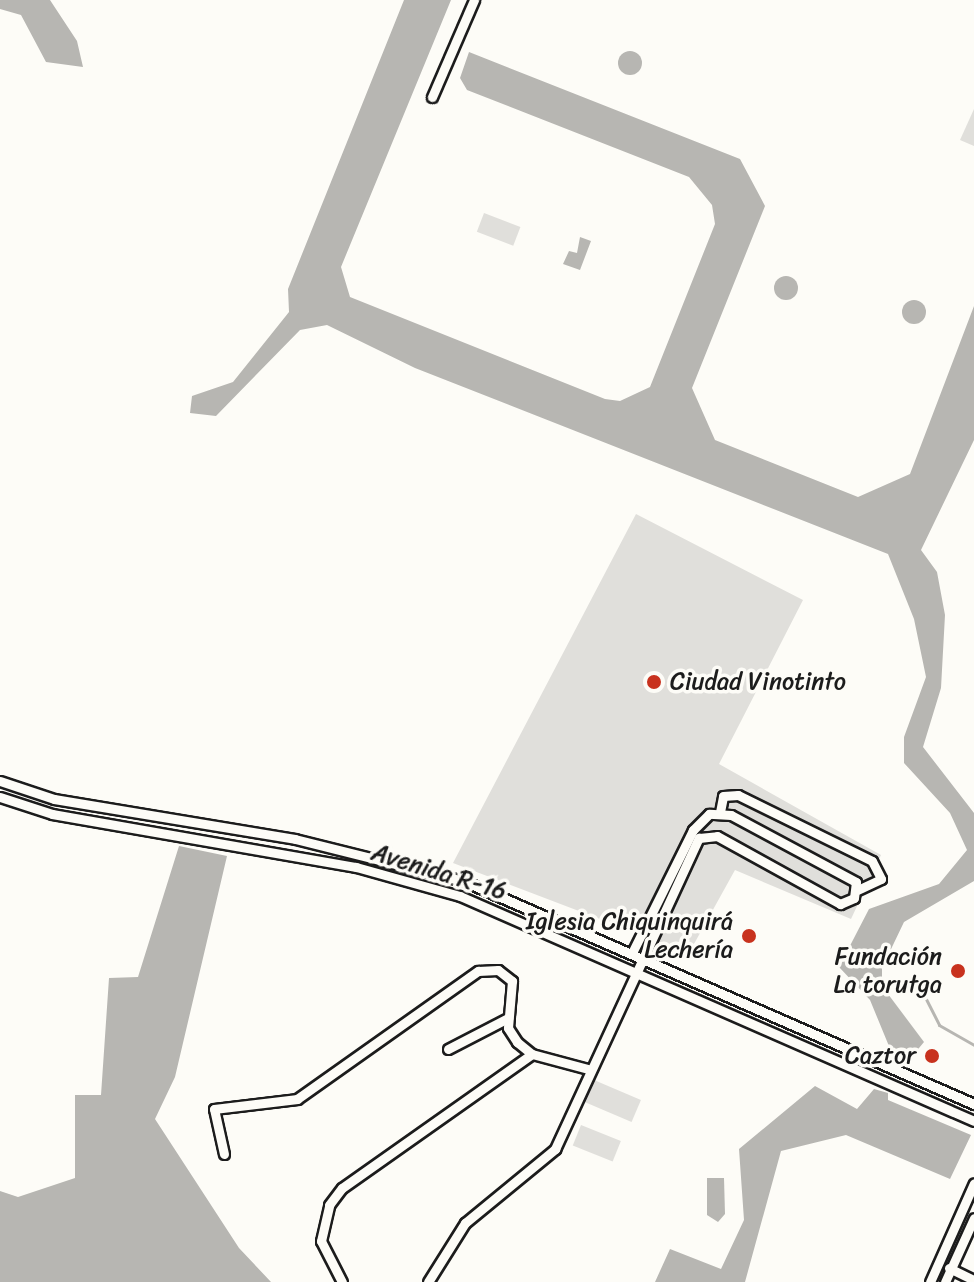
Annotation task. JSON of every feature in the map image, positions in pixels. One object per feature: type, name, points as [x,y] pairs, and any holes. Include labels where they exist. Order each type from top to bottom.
[{"type":"street","points":[[432,97],[474,0]]},
{"type":"street","name":"Avenida R-16","points":[[0,781],[31,794],[417,867],[635,955],[974,1104]]},
{"type":"street","points":[[28,808],[31,794]]},
{"type":"street","points":[[428,1282],[465,1223],[555,1149],[633,969],[635,955],[693,830],[720,812],[723,796],[738,795],[872,861],[881,879],[857,890],[848,903],[833,902],[818,887],[708,835],[692,846],[635,955]]},
{"type":"street","name":"Avenida R-16","points":[[0,797],[28,808],[415,881],[633,969],[974,1121]]},
{"type":"street","points":[[720,812],[842,870],[857,890]]},
{"type":"street","points":[[224,1154],[214,1109],[297,1099],[478,971],[498,970],[512,981],[508,1018],[511,1035],[532,1054],[588,1069]]},
{"type":"street","points":[[695,996],[700,983]]},
{"type":"street","points":[[448,1049],[508,1018]]},
{"type":"street","points":[[342,1282],[321,1241],[329,1205],[342,1188],[532,1054]]},
{"type":"street","points":[[930,1282],[974,1183]]},
{"type":"street","points":[[945,1282],[974,1218]]},
{"type":"street","points":[[939,1263],[974,1280]]},
{"type":"shaded area","points":[[0,0],[50,0],[77,41],[83,67],[46,62],[21,15],[0,9]]},
{"type":"shaded area","points":[[404,0],[451,0],[341,267],[350,297],[605,399],[620,401],[650,387],[715,224],[712,205],[689,177],[467,90],[460,78],[469,52],[740,159],[765,206],[692,388],[715,440],[858,497],[910,474],[974,306],[974,440],[921,550],[937,572],[945,615],[941,688],[923,747],[974,813],[974,881],[904,922],[882,968],[882,986],[924,1042],[909,1060],[891,1051],[870,1000],[839,967],[869,909],[939,884],[967,850],[950,813],[904,763],[904,737],[926,677],[914,619],[888,554],[415,368],[327,325],[300,330],[216,416],[190,413],[192,396],[233,382],[289,312],[288,289]]},
{"type":"shaded area","points":[[630,51],[638,55],[642,63],[638,71],[630,75],[622,71],[618,63],[622,55]]},
{"type":"shaded area","points":[[974,109],[974,146],[960,140]]},
{"type":"shaded area","points":[[484,213],[520,227],[513,246],[477,232]]},
{"type":"shaded area","points":[[580,237],[591,241],[580,270],[563,264],[569,251],[577,253]]},
{"type":"shaded area","points":[[786,276],[794,280],[798,288],[794,296],[786,300],[778,296],[774,288],[778,280]]},
{"type":"shaded area","points":[[914,300],[922,304],[926,312],[922,320],[914,324],[906,320],[902,312],[906,304]]},
{"type":"shaded area","name":"Ciudad Vinotinto","points":[[636,514],[803,600],[719,764],[881,855],[851,919],[735,870],[689,953],[453,863]]},
{"type":"shaded area","points":[[179,846],[227,856],[175,1077],[155,1119],[239,1248],[271,1282],[0,1282],[0,1191],[18,1197],[75,1178],[75,1095],[101,1095],[109,978],[138,977]]},
{"type":"shaded area","points":[[594,1080],[641,1100],[632,1122],[585,1102]]},
{"type":"shaded area","points":[[815,1086],[857,1109],[874,1089],[888,1093],[888,1100],[971,1135],[950,1179],[846,1135],[781,1151],[745,1282],[655,1282],[670,1249],[721,1269],[744,1220],[739,1149]]},
{"type":"shaded area","points":[[581,1125],[621,1141],[613,1162],[573,1145]]},
{"type":"shaded area","points":[[707,1178],[724,1178],[725,1214],[718,1222],[707,1215]]},
{"type":"waterway","points":[[926,999],[939,1025],[974,1045]]},
{"type":"place","name":"Ciudad Vinotinto","points":[[654,682]]},
{"type":"place","name":"Iglesia Chiquinquirá Lechería","points":[[749,936]]},
{"type":"place","name":"Fundación La torutga","points":[[958,971]]},
{"type":"place","name":"Caztor","points":[[932,1056]]}]
